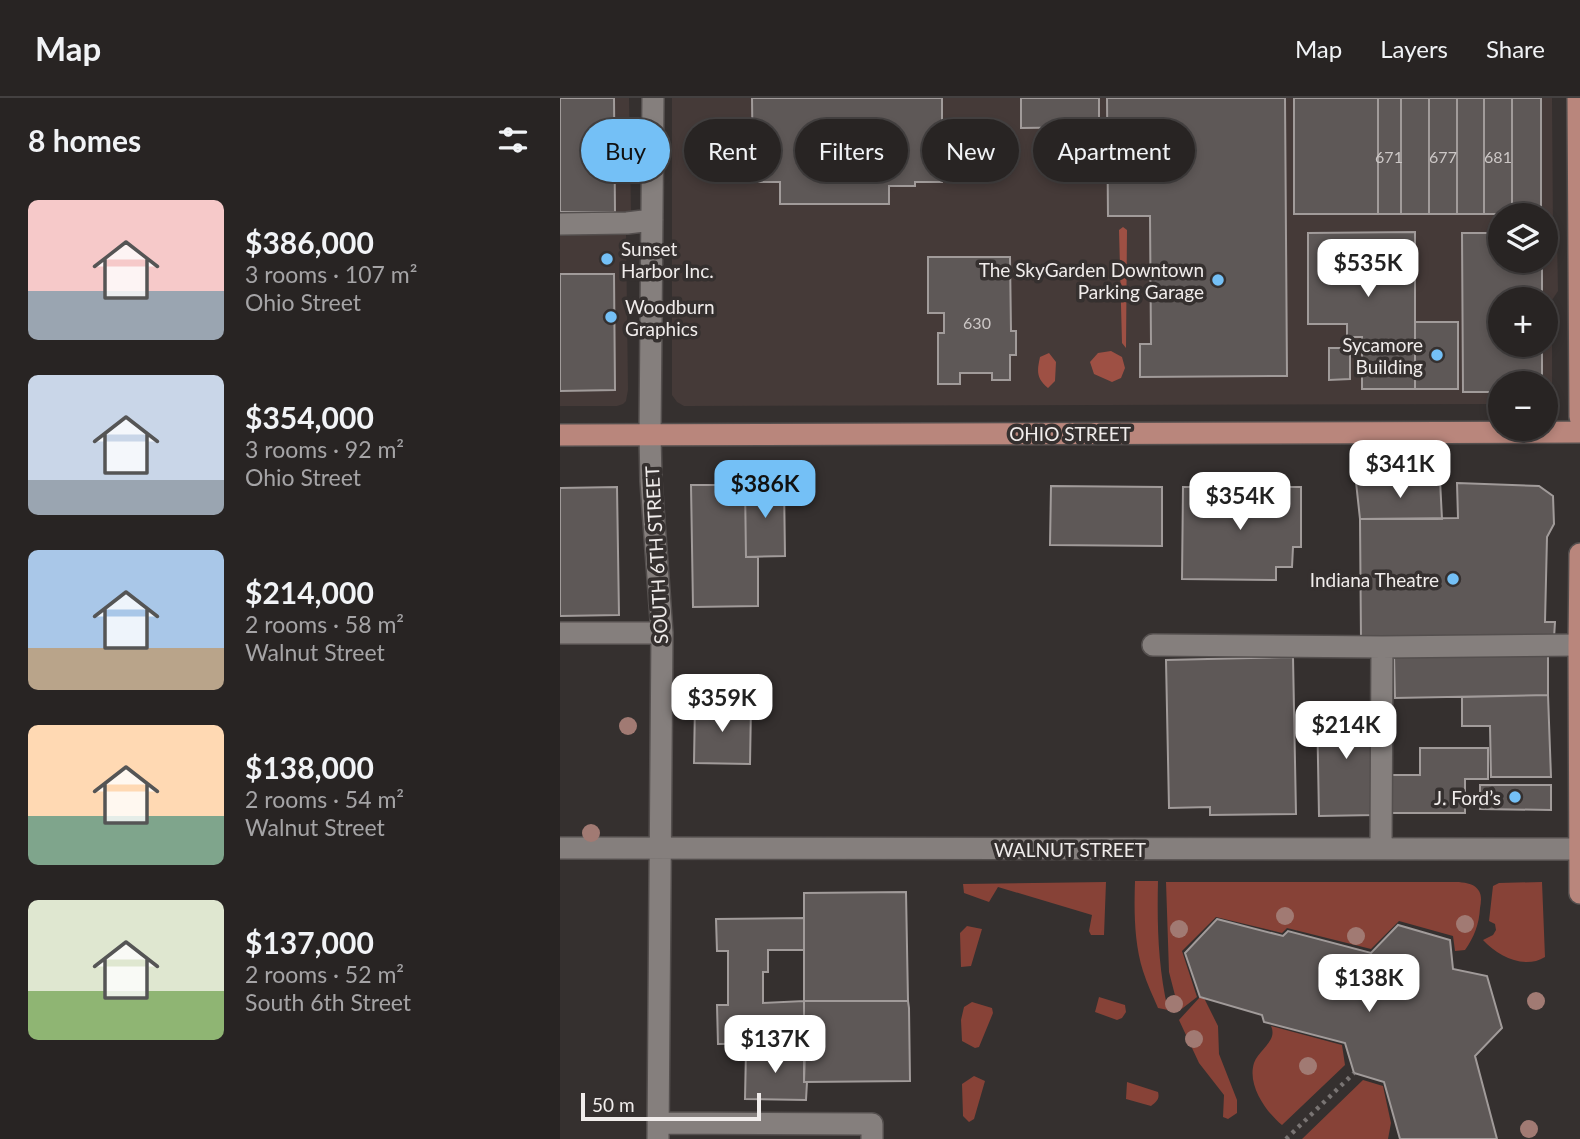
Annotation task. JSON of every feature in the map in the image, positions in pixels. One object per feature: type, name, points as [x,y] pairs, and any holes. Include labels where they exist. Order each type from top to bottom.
[{"type":"main road","points":[[1578,98],[1580,417]]},
{"type":"main road","name":"OHIO STREET","points":[[560,435],[1580,432]]},
{"type":"main road","points":[[1580,554],[1580,892]]},
{"type":"street","name":"SOUTH 6TH STREET","points":[[653,98],[650,435],[662,633],[658,1131]]},
{"type":"street","points":[[560,223],[627,223],[652,220]]},
{"type":"street","points":[[560,633],[662,633]]},
{"type":"street","points":[[1153,645],[1579,645]]},
{"type":"street","points":[[1381,849],[1382,647]]},
{"type":"street","name":"WALNUT STREET","points":[[560,848],[1580,849]]},
{"type":"street","points":[[658,1131],[872,1124],[872,1139]]},
{"type":"path","points":[[1286,1139],[1354,1073]]},
{"type":"shaded area","points":[[560,98],[629,98],[629,119],[581,119],[581,182],[630,182],[631,211],[560,213]]},
{"type":"shaded area","points":[[672,98],[1552,98],[1553,203],[1488,203],[1488,273],[1558,273],[1558,287],[1488,287],[1488,357],[1552,357],[1552,371],[1488,371],[1488,404],[684,406],[672,395]]},
{"type":"shaded area","points":[[1123,227],[1127,230],[1126,348],[1122,343],[1119,230]]},
{"type":"shaded area","points":[[560,231],[626,233],[628,390],[623,404],[560,406]]},
{"type":"shaded area","points":[[1111,351],[1122,357],[1125,368],[1121,378],[1112,382],[1094,374],[1090,362],[1098,353]]},
{"type":"shaded area","points":[[1049,353],[1056,362],[1055,381],[1048,388],[1041,381],[1038,370],[1040,357]]},
{"type":"shaded area","points":[[1135,881],[1158,881],[1159,946],[1168,1010],[1158,1008],[1140,960],[1135,926]]},
{"type":"shaded area","points":[[1106,882],[1104,935],[1091,935],[1089,931],[1092,915],[998,887],[989,902],[964,893],[963,884]]},
{"type":"shaded area","points":[[1166,882],[1459,882],[1475,887],[1480,893],[1481,901],[1471,940],[1465,950],[1455,951],[1453,936],[1399,921],[1371,949],[1287,928],[1282,933],[1216,917],[1182,951],[1197,997],[1179,1011],[1169,972]]},
{"type":"shaded area","points":[[1542,882],[1545,957],[1537,961],[1520,962],[1504,956],[1483,940],[1493,935],[1496,930],[1495,924],[1489,921],[1493,886],[1499,883]]},
{"type":"shaded area","points":[[967,926],[982,929],[971,966],[961,967],[960,933]]},
{"type":"shaded area","points":[[1099,997],[1125,1005],[1126,1012],[1122,1018],[1117,1020],[1095,1012]]},
{"type":"shaded area","points":[[1200,997],[1204,998],[1218,1026],[1219,1054],[1237,1100],[1237,1113],[1228,1119],[1223,1117],[1224,1095],[1199,1063],[1179,1020]]},
{"type":"shaded area","points":[[972,1002],[992,1008],[993,1013],[979,1047],[975,1048],[962,1041],[961,1020],[964,1007]]},
{"type":"shaded area","points":[[1271,1026],[1342,1045],[1345,1065],[1282,1125],[1264,1105],[1253,1080],[1254,1063],[1270,1041]]},
{"type":"shaded area","points":[[974,1076],[985,1081],[974,1119],[969,1122],[963,1116],[962,1084]]},
{"type":"shaded area","points":[[1363,1080],[1383,1086],[1391,1123],[1388,1139],[1302,1139]]},
{"type":"shaded area","points":[[1127,1082],[1158,1092],[1157,1100],[1151,1106],[1126,1099]]},
{"type":"building","points":[[560,98],[614,98],[614,119],[581,119],[581,182],[615,182],[615,212],[560,212]]},
{"type":"building","points":[[752,98],[942,98],[942,119],[922,119],[922,182],[915,182],[915,186],[889,186],[889,204],[780,204],[781,119],[752,119]]},
{"type":"building","points":[[1021,98],[1099,98],[1099,119],[1033,119],[1033,128],[1021,128]]},
{"type":"building","name":"The SkyGarden Downtown Parking Garage","points":[[1107,98],[1285,98],[1287,376],[1140,377],[1140,344],[1151,344],[1150,216],[1108,216],[1108,182],[1195,182],[1195,119],[1107,119]]},
{"type":"building","points":[[1294,98],[1378,98],[1378,214],[1294,214]]},
{"type":"building","points":[[1378,98],[1401,98],[1401,214],[1378,214]]},
{"type":"building","points":[[1401,98],[1429,98],[1429,214],[1401,214]]},
{"type":"building","points":[[1429,98],[1457,98],[1457,214],[1429,214]]},
{"type":"building","points":[[1457,98],[1484,98],[1484,214],[1457,214]]},
{"type":"building","points":[[1484,98],[1512,98],[1512,203],[1488,203],[1488,214],[1484,214]]},
{"type":"building","points":[[1512,98],[1541,98],[1541,203],[1512,203]]},
{"type":"building","points":[[1415,232],[1415,389],[1362,389],[1362,337],[1347,337],[1347,324],[1308,324],[1308,233]]},
{"type":"building","points":[[1462,233],[1488,233],[1488,273],[1542,273],[1542,287],[1488,287],[1488,357],[1542,357],[1542,371],[1488,371],[1488,392],[1463,392]]},
{"type":"building","points":[[928,257],[1010,257],[1011,331],[1016,331],[1016,355],[1010,355],[1010,380],[992,380],[992,373],[960,373],[960,384],[938,384],[938,333],[944,333],[944,313],[928,313]]},
{"type":"building","points":[[560,274],[614,274],[615,390],[560,391]]},
{"type":"building","name":"Sycamore Building","points":[[1415,322],[1458,322],[1458,389],[1415,389]]},
{"type":"building","points":[[1329,348],[1350,348],[1350,379],[1329,380]]},
{"type":"building","points":[[1440,480],[1442,519],[1360,519],[1356,482]]},
{"type":"building","name":"Indiana Theatre","points":[[1457,483],[1539,486],[1553,496],[1554,524],[1547,537],[1545,622],[1555,622],[1554,638],[1361,640],[1360,519],[1458,518]]},
{"type":"building","points":[[784,484],[785,556],[746,557],[745,485]]},
{"type":"building","points":[[691,485],[745,485],[746,557],[758,557],[758,606],[693,607]]},
{"type":"building","points":[[1051,486],[1162,487],[1162,546],[1050,545]]},
{"type":"building","points":[[617,487],[619,615],[560,616],[560,488]]},
{"type":"building","points":[[1183,487],[1301,487],[1301,547],[1293,547],[1292,567],[1276,567],[1276,580],[1182,579]]},
{"type":"building","points":[[1548,652],[1548,695],[1395,698],[1394,655]]},
{"type":"building","points":[[1293,657],[1296,814],[1210,815],[1210,807],[1169,808],[1166,660]]},
{"type":"building","points":[[1548,695],[1551,777],[1491,777],[1490,726],[1462,726],[1462,697]]},
{"type":"building","points":[[695,704],[751,705],[750,764],[694,763]]},
{"type":"building","points":[[1373,706],[1375,815],[1319,816],[1317,707]]},
{"type":"building","points":[[1420,748],[1488,748],[1488,779],[1465,779],[1465,813],[1388,813],[1388,775],[1420,775]]},
{"type":"building","name":"J. Ford’s","points":[[1480,785],[1551,785],[1551,810],[1480,809]]},
{"type":"building","points":[[906,892],[908,1001],[804,1001],[804,893]]},
{"type":"building","points":[[804,918],[804,950],[768,950],[768,972],[763,972],[763,1003],[804,1001],[804,1043],[718,1044],[717,1005],[728,1005],[728,951],[717,951],[716,919]]},
{"type":"building","points":[[1217,919],[1283,936],[1288,931],[1371,953],[1398,925],[1450,940],[1453,969],[1487,976],[1502,1028],[1475,1056],[1497,1139],[1400,1139],[1384,1082],[1354,1073],[1345,1043],[1264,1022],[1262,1015],[1200,997],[1185,953]]},
{"type":"building","points":[[804,1001],[908,1001],[910,1081],[804,1082]]},
{"type":"building","points":[[746,1050],[805,1051],[806,1100],[745,1099]]},
{"type":"place","name":"Sunset Harbor Inc.","points":[[607,259]]},
{"type":"place","name":"The SkyGarden Downtown Parking Garage","points":[[1218,280]]},
{"type":"place","name":"Woodburn Graphics","points":[[611,317]]},
{"type":"place","name":"Sycamore Building","points":[[1437,355]]},
{"type":"place","name":"Indiana Theatre","points":[[1453,579]]},
{"type":"place","name":"J. Ford’s","points":[[1515,797]]}]
